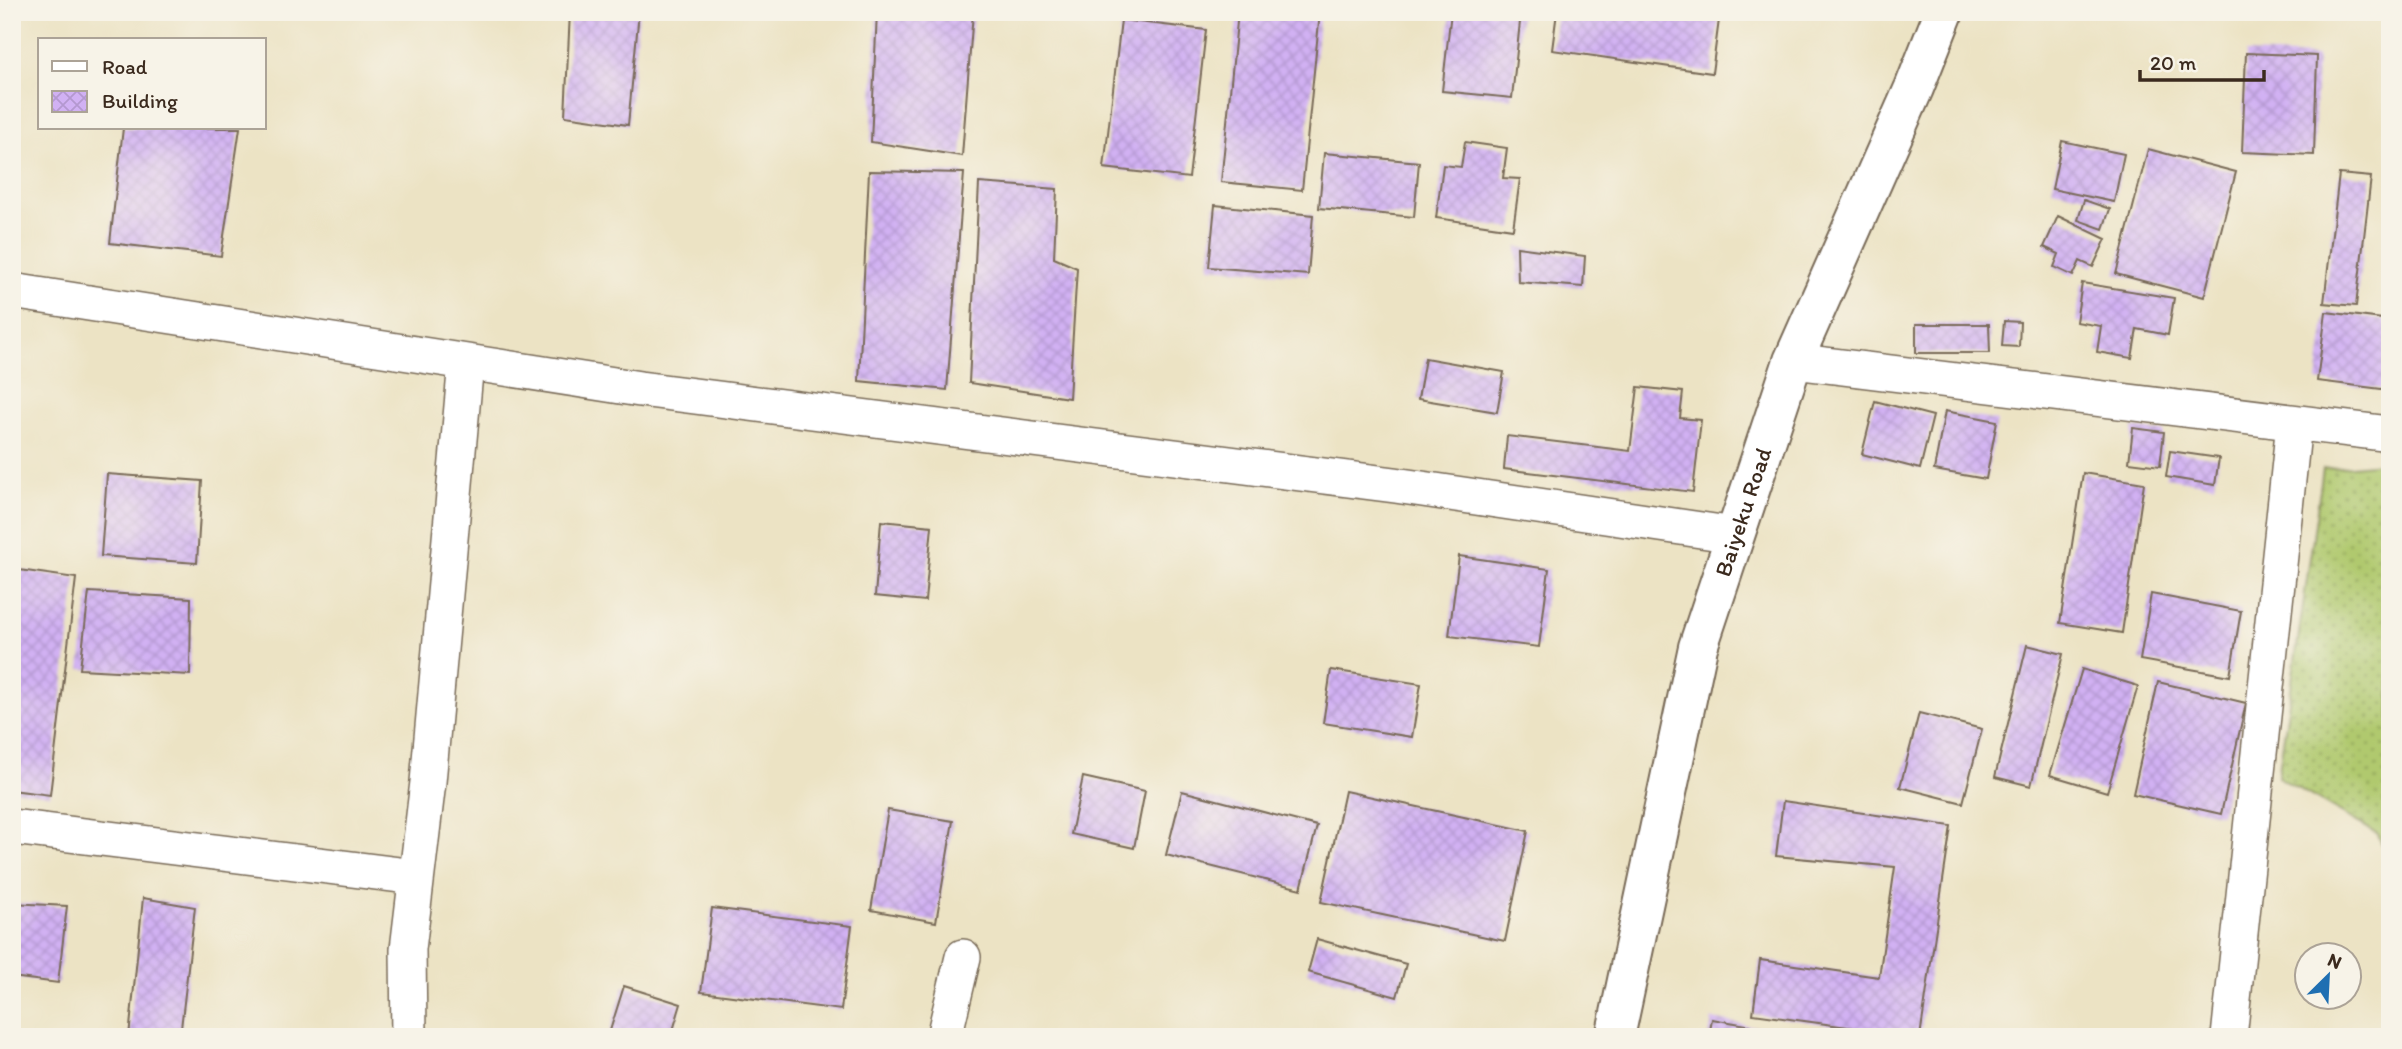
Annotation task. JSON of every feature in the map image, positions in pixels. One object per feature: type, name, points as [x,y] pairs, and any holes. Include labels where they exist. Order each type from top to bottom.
[{"type":"main road","name":"Baiyeku Road","points":[[1615,1037],[1698,647],[1793,362],[1914,88],[1944,12]]},
{"type":"street","points":[[12,291],[640,389],[1395,485],[1735,535]]},
{"type":"street","points":[[410,1037],[408,948],[466,362]]},
{"type":"street","points":[[1793,362],[2390,434]]},
{"type":"street","points":[[2229,1037],[2294,423]]},
{"type":"street","points":[[12,827],[416,877]]},
{"type":"street","points":[[944,1037],[963,957]]},
{"type":"green space","points":[[2390,462],[2390,865],[2378,834],[2278,777],[2323,469]]},
{"type":"building","points":[[570,12],[639,12],[628,125],[565,116]]},
{"type":"building","points":[[877,12],[973,12],[962,156],[871,142]]},
{"type":"building","points":[[1238,12],[1320,12],[1302,190],[1221,182]]},
{"type":"building","points":[[1451,12],[1521,12],[1512,98],[1442,91]]},
{"type":"building","points":[[1557,12],[1720,12],[1712,73],[1552,50]]},
{"type":"building","points":[[1121,20],[1206,30],[1189,178],[1104,168]]},
{"type":"building","points":[[2246,53],[2317,56],[2314,155],[2242,152]]},
{"type":"building","points":[[123,130],[240,130],[221,256],[110,243]]},
{"type":"building","points":[[2062,141],[2124,154],[2114,202],[2052,189]]},
{"type":"building","points":[[1465,142],[1507,148],[1503,178],[1520,179],[1513,229],[1436,218],[1443,165],[1461,167]]},
{"type":"building","points":[[2148,149],[2236,172],[2204,297],[2116,274]]},
{"type":"building","points":[[1324,153],[1419,162],[1414,217],[1319,208]]},
{"type":"building","points":[[869,171],[964,173],[947,390],[859,381]]},
{"type":"building","points":[[2339,174],[2371,177],[2356,306],[2324,303]]},
{"type":"building","points":[[979,183],[1057,189],[1054,258],[1077,268],[1069,398],[969,383]]},
{"type":"building","points":[[2084,200],[2110,209],[2103,229],[2078,220]]},
{"type":"building","points":[[1215,205],[1313,215],[1308,275],[1209,267]]},
{"type":"building","points":[[2058,216],[2106,239],[2093,267],[2080,261],[2073,276],[2054,267],[2059,254],[2044,247]]},
{"type":"building","points":[[1517,247],[1585,256],[1583,287],[1518,282]]},
{"type":"building","points":[[2082,283],[2174,298],[2168,335],[2137,329],[2132,358],[2097,352],[2101,326],[2076,322]]},
{"type":"building","points":[[2326,312],[2390,320],[2390,390],[2317,381]]},
{"type":"building","points":[[2004,321],[2020,322],[2019,347],[2002,346]]},
{"type":"building","points":[[1916,324],[1989,324],[1990,353],[1916,353]]},
{"type":"building","points":[[1425,358],[1504,372],[1497,412],[1418,399]]},
{"type":"building","points":[[1638,387],[1683,392],[1680,418],[1701,420],[1693,492],[1504,469],[1507,436],[1630,451]]},
{"type":"building","points":[[1875,401],[1933,416],[1920,469],[1862,454]]},
{"type":"building","points":[[1945,411],[1997,421],[1986,479],[1934,470]]},
{"type":"building","points":[[2133,428],[2164,432],[2160,466],[2129,462]]},
{"type":"building","points":[[2170,451],[2219,458],[2215,485],[2166,477]]},
{"type":"building","points":[[2083,473],[2144,483],[2122,633],[2060,623]]},
{"type":"building","points":[[107,474],[202,481],[197,563],[101,556]]},
{"type":"building","points":[[881,521],[932,526],[925,601],[875,596]]},
{"type":"building","points":[[1459,556],[1549,569],[1539,647],[1449,636]]},
{"type":"building","points":[[12,569],[76,578],[50,795],[12,790]]},
{"type":"building","points":[[89,592],[191,598],[190,675],[80,669]]},
{"type":"building","points":[[2151,594],[2241,611],[2230,676],[2140,660]]},
{"type":"building","points":[[2027,645],[2063,654],[2031,786],[1995,777]]},
{"type":"building","points":[[2082,669],[2138,686],[2107,792],[2050,775]]},
{"type":"building","points":[[1331,670],[1421,684],[1412,737],[1323,723]]},
{"type":"building","points":[[2158,682],[2246,703],[2221,814],[2133,794]]},
{"type":"building","points":[[1919,713],[1982,729],[1963,803],[1900,787]]},
{"type":"building","points":[[1083,777],[1145,791],[1134,848],[1071,834]]},
{"type":"building","points":[[1182,791],[1317,826],[1301,889],[1166,855]]},
{"type":"building","points":[[1345,791],[1528,831],[1505,941],[1321,902]]},
{"type":"building","points":[[1783,801],[1951,826],[1920,1037],[1753,1014],[1760,960],[1879,977],[1895,867],[1776,856]]},
{"type":"building","points":[[888,810],[953,821],[936,922],[871,910]]},
{"type":"building","points":[[143,898],[195,907],[180,1037],[129,1037]]},
{"type":"building","points":[[12,903],[67,906],[58,983],[12,977]]},
{"type":"building","points":[[712,908],[852,926],[841,1010],[701,992]]},
{"type":"building","points":[[1317,939],[1406,964],[1397,997],[1308,972]]},
{"type":"building","points":[[624,986],[681,1004],[671,1037],[608,1037]]},
{"type":"building","points":[[1712,1019],[1770,1029],[1769,1037],[1709,1037]]}]
